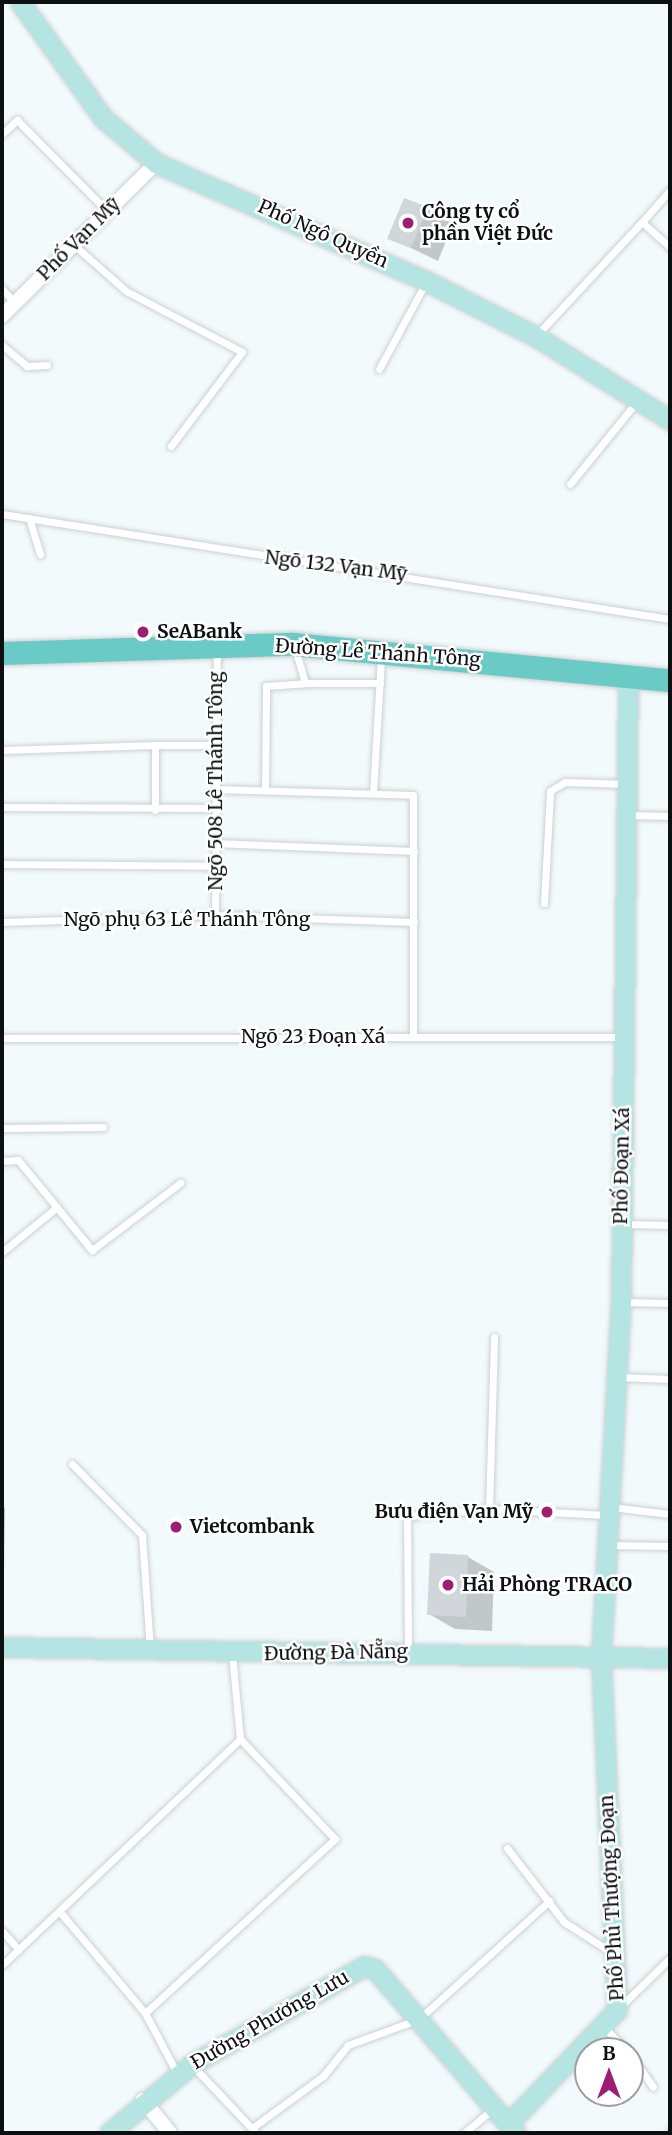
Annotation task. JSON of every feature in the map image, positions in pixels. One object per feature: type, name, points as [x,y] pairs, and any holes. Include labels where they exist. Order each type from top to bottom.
[{"type":"main road","name":"Đường Lê Thánh Tông","points":[[2,653],[293,644],[382,650],[670,680]]},
{"type":"street","name":"Phố Ngô Quyền","points":[[20,2],[103,118],[156,163],[426,281],[535,336],[670,420]]},
{"type":"street","name":"Phố Vạn Mỹ","points":[[2,316],[156,163]]},
{"type":"street","name":"Phố Đoạn Xá","points":[[601,1657],[621,1302],[628,674]]},
{"type":"street","name":"Đường Đà Nẵng","points":[[2,1647],[232,1654],[408,1652],[670,1658]]},
{"type":"street","name":"Phố Phủ Thượng Đoạn","points":[[512,2129],[617,2010],[601,1657]]},
{"type":"street","name":"Đường Phương Lưu","points":[[109,2133],[143,2100],[185,2069],[364,1966],[375,1969],[512,2129]]},
{"type":"street","points":[[143,2100],[170,2133]]},
{"type":"lane","points":[[2,134],[17,120],[107,211]]},
{"type":"lane","points":[[535,336],[670,190]]},
{"type":"lane","points":[[642,222],[670,247]]},
{"type":"lane","points":[[73,245],[126,290],[242,352],[171,446]]},
{"type":"lane","points":[[379,369],[426,281]]},
{"type":"lane","points":[[2,289],[15,303]]},
{"type":"lane","points":[[2,345],[27,366],[47,365]]},
{"type":"lane","points":[[570,484],[639,400]]},
{"type":"lane","name":"Ngõ 132 Vạn Mỹ","points":[[2,514],[670,619]]},
{"type":"lane","points":[[29,518],[40,554]]},
{"type":"lane","points":[[293,644],[305,683]]},
{"type":"lane","name":"Ngõ 508 Lê Thánh Tông","points":[[215,915],[217,646]]},
{"type":"lane","points":[[373,793],[382,650]]},
{"type":"lane","points":[[265,790],[266,686],[380,683]]},
{"type":"lane","points":[[155,745],[155,810]]},
{"type":"lane","points":[[2,750],[215,745]]},
{"type":"lane","points":[[544,904],[550,791],[565,782],[627,784]]},
{"type":"lane","points":[[215,789],[413,795],[413,1037]]},
{"type":"lane","points":[[2,807],[155,810],[214,808]]},
{"type":"lane","points":[[627,815],[670,817]]},
{"type":"lane","points":[[214,843],[414,852]]},
{"type":"lane","points":[[2,864],[215,866]]},
{"type":"lane","name":"Ngõ phụ 63 Lê Thánh Tông","points":[[2,922],[215,915],[414,922]]},
{"type":"lane","name":"Ngõ 23 Đoạn Xá","points":[[2,1038],[625,1037]]},
{"type":"lane","points":[[2,1128],[103,1126]]},
{"type":"lane","points":[[2,1161],[18,1160],[92,1250],[180,1183]]},
{"type":"lane","points":[[2,1252],[57,1207]]},
{"type":"lane","points":[[621,1224],[670,1225]]},
{"type":"lane","points":[[621,1302],[670,1303]]},
{"type":"lane","points":[[489,1509],[494,1337]]},
{"type":"lane","points":[[617,1377],[670,1378]]},
{"type":"lane","points":[[72,1464],[142,1535],[150,1650]]},
{"type":"lane","points":[[408,1652],[407,1516],[489,1509],[670,1514]]},
{"type":"lane","points":[[608,1545],[670,1546]]},
{"type":"lane","points":[[145,2013],[335,1839],[240,1740],[232,1654]]},
{"type":"lane","points":[[2,1965],[240,1740]]},
{"type":"lane","points":[[507,1848],[581,1937],[615,1954]]},
{"type":"lane","points":[[60,1912],[145,2013],[185,2069],[254,2130],[323,2076],[348,2045],[419,2019],[549,1900]]},
{"type":"lane","points":[[2,1931],[19,1950]]},
{"type":"lane","points":[[617,2010],[670,1958]]},
{"type":"lane","points":[[602,2026],[613,2037]]},
{"type":"lane","points":[[644,2074],[653,2087]]},
{"type":"lane","points":[[464,2133],[494,2107]]},
{"type":"building","name":"Công ty cổ phần Việt Đức","points":[[404,198],[428,207],[411,248],[387,239]]},
{"type":"building","name":"Hải Phòng TRACO","points":[[430,1553],[468,1555],[466,1617],[427,1615]]},
{"type":"place","name":"Công ty cổ phần Việt Đức","points":[[408,223]]},
{"type":"place","name":"SeABank","points":[[143,632]]},
{"type":"place","name":"Bưu điện Vạn Mỹ","points":[[547,1512]]},
{"type":"place","name":"Vietcombank","points":[[176,1527]]},
{"type":"place","name":"Hải Phòng TRACO","points":[[448,1585]]}]
